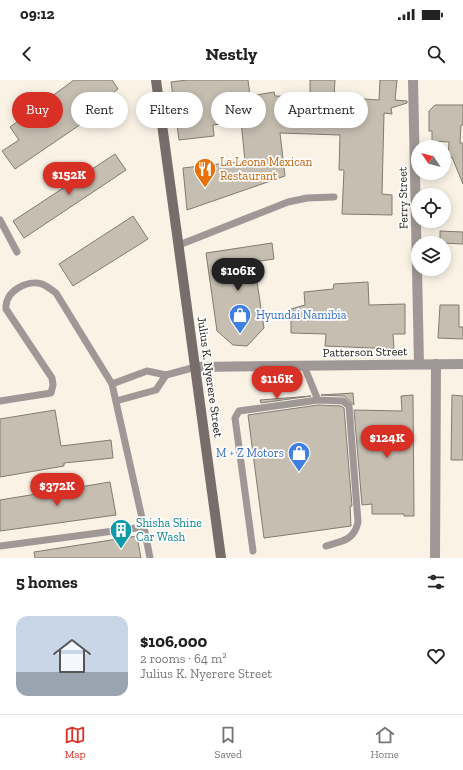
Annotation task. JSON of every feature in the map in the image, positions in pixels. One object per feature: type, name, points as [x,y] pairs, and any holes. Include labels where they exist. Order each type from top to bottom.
[{"type":"street","name":"Julius K. Nyerere Street","points":[[156,80],[221,558]]},
{"type":"street","name":"Ferry Street","points":[[413,80],[419,364]]},
{"type":"street","points":[[435,558],[436,364]]},
{"type":"street","name":"Patterson Street","points":[[196,367],[463,364]]},
{"type":"lane","points":[[178,245],[288,202],[307,198],[334,197]]},
{"type":"lane","points":[[0,220],[17,252]]},
{"type":"lane","points":[[0,401],[51,393],[53,385],[52,378],[3,310],[8,296],[26,283],[43,284],[56,293],[112,384],[150,558]]},
{"type":"lane","points":[[304,366],[318,400]]},
{"type":"lane","points":[[112,384],[147,371],[166,375],[196,367]]},
{"type":"lane","points":[[116,401],[156,390],[166,375]]},
{"type":"lane","points":[[253,551],[235,418],[240,411],[318,400],[343,401],[349,406],[358,522],[356,530],[349,539],[326,546]]},
{"type":"lane","points":[[0,546],[144,527]]},
{"type":"building","points":[[74,80],[112,80],[118,89],[114,92],[71,92],[71,128],[75,128],[15,169],[2,151],[19,140],[10,127],[12,126],[12,128],[63,128],[63,92],[58,92]]},
{"type":"building","points":[[187,80],[248,80],[250,92],[211,92],[211,128],[213,128],[214,136],[179,140],[177,128],[203,128],[203,92],[172,92],[171,82]]},
{"type":"building","points":[[310,80],[335,80],[334,92],[310,92]]},
{"type":"building","points":[[380,80],[397,80],[395,100],[407,101],[407,103],[391,108],[392,114],[384,113],[382,194],[392,195],[392,215],[342,214],[344,170],[339,170],[340,135],[280,133],[285,176],[187,210],[183,168],[245,161],[242,128],[266,128],[266,93],[274,92],[274,128],[368,128],[368,99],[379,100]]},
{"type":"building","points":[[435,105],[463,105],[463,125],[461,125],[460,143],[463,143],[463,184],[451,157],[451,140],[432,140],[432,131],[429,131],[429,111]]},
{"type":"building","points":[[115,154],[126,170],[24,238],[13,221]]},
{"type":"building","points":[[133,216],[148,239],[73,286],[59,264]]},
{"type":"building","points":[[440,231],[463,232],[463,244],[451,243],[451,236],[440,236]]},
{"type":"building","points":[[272,243],[274,259],[254,262],[264,328],[247,346],[233,345],[217,331],[206,253]]},
{"type":"building","points":[[368,282],[369,305],[405,304],[405,334],[393,334],[394,349],[325,346],[326,334],[291,333],[291,309],[305,305],[304,292],[333,289],[334,284]]},
{"type":"building","points":[[440,305],[459,305],[459,327],[463,327],[463,339],[438,338]]},
{"type":"building","points":[[353,393],[354,405],[344,396],[321,395]]},
{"type":"building","points":[[413,395],[414,516],[404,516],[404,514],[372,514],[372,504],[362,505],[354,410],[402,411],[401,396]]},
{"type":"building","points":[[452,395],[463,396],[463,460],[451,460]]},
{"type":"building","points":[[311,396],[261,403],[260,400]]},
{"type":"building","points":[[318,405],[341,406],[344,408],[352,506],[350,506],[351,526],[264,538],[248,415]]},
{"type":"building","points":[[55,410],[61,446],[111,440],[113,458],[64,463],[64,466],[0,477],[0,419]]},
{"type":"building","points":[[110,482],[116,515],[0,531],[0,500]]},
{"type":"building","points":[[137,536],[141,558],[35,558],[34,552]]},
{"type":"place","name":"La Leona Mexican Restaurant","points":[[205,188]]},
{"type":"place","name":"Hyundai Namibia","points":[[240,334]]},
{"type":"place","name":"M + Z Motors","points":[[299,472]]},
{"type":"place","name":"Shisha Shine Car Wash","points":[[121,550]]}]
